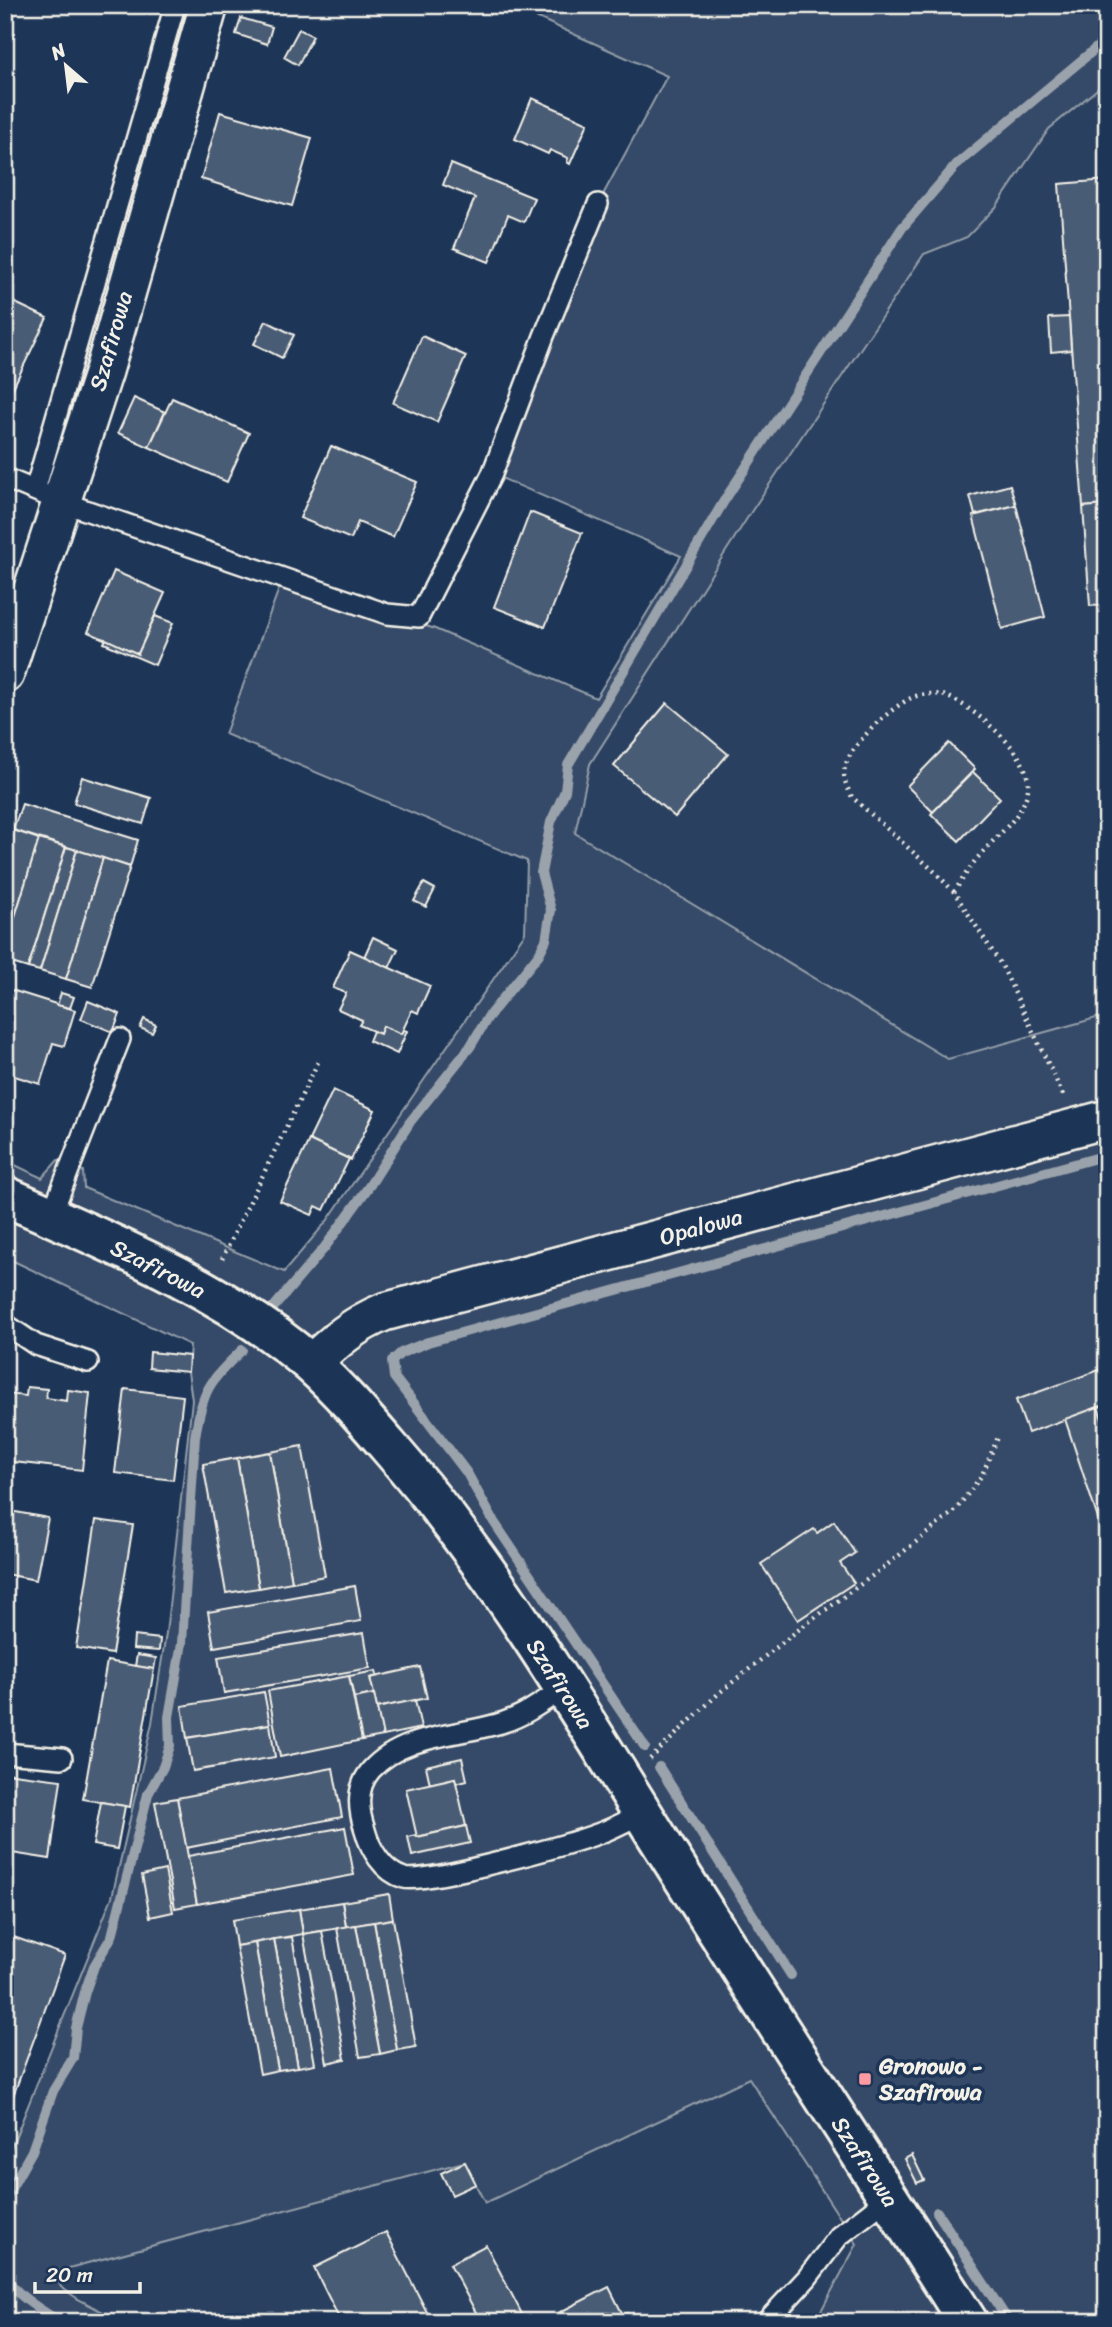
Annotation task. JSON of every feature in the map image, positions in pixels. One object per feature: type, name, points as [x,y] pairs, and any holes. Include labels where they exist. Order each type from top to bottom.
[{"type":"street","name":"Szafirowa","points":[[5,674],[49,496],[104,371],[209,5]]},
{"type":"street","name":"Opalowa","points":[[311,1364],[341,1335],[362,1321],[384,1312],[1092,1123]]},
{"type":"street","name":"Szafirowa","points":[[5,1196],[121,1248],[206,1293],[279,1339],[311,1364],[366,1420],[437,1504],[564,1688],[968,2322]]},
{"type":"lane","points":[[49,496],[175,5]]},
{"type":"lane","points":[[5,478],[49,496],[387,614],[419,617],[492,474],[598,204]]},
{"type":"lane","points":[[51,1216],[120,1039]]},
{"type":"lane","points":[[5,1324],[36,1345],[88,1362]]},
{"type":"lane","points":[[564,1688],[521,1716],[489,1727],[406,1746],[380,1761],[371,1770],[360,1791],[363,1825],[373,1851],[392,1872],[404,1878],[432,1877],[582,1839],[643,1813]]},
{"type":"lane","points":[[5,1753],[62,1759]]},
{"type":"lane","points":[[766,2322],[807,2278],[839,2236],[888,2198]]},
{"type":"path","points":[[954,892],[980,855],[1017,817],[1024,806],[1029,786],[1017,753],[976,715],[942,695],[924,695],[913,697],[887,714],[850,757],[844,777],[846,785],[852,797],[954,892],[1002,966],[1092,1123]]},
{"type":"path","points":[[206,1293],[318,1062]]},
{"type":"path","points":[[622,1781],[663,1748],[730,1684],[955,1511],[982,1475],[999,1435]]},
{"type":"shaded area","points":[[509,5],[1107,5],[1107,81],[1049,129],[996,207],[967,237],[924,254],[753,509],[590,764],[575,833],[948,1059],[1107,1015],[1107,2322],[815,2322],[857,2244],[749,2078],[485,2203],[464,2162],[54,2272],[61,2287],[122,2322],[5,2322],[5,2163],[112,1897],[152,1723],[166,1633],[192,1400],[188,1372],[190,1345],[5,1257],[5,1160],[42,1178],[58,1160],[83,1171],[84,1188],[284,1272],[327,1221],[525,933],[527,861],[225,734],[283,578],[435,629],[596,698],[681,556],[492,474],[598,204],[667,76]]},
{"type":"shaded area","points":[[1107,81],[1107,1015],[948,1059],[575,833],[590,764],[753,509],[924,254],[967,237],[996,207],[1049,129]]},
{"type":"shaded area","points":[[749,2077],[857,2244],[815,2322],[122,2322],[61,2287],[54,2272],[465,2162],[485,2203]]},
{"type":"building","points":[[241,18],[272,27],[267,44],[236,34]]},
{"type":"building","points":[[299,29],[313,36],[298,65],[284,57]]},
{"type":"building","points":[[532,98],[588,123],[570,164],[567,162],[568,158],[550,150],[548,154],[515,139]]},
{"type":"building","points":[[220,112],[312,138],[292,206],[201,179]]},
{"type":"building","points":[[451,164],[534,198],[524,222],[508,215],[489,262],[454,248],[475,198],[443,185]]},
{"type":"building","points":[[1107,180],[1107,505],[1083,507],[1059,184]]},
{"type":"building","points":[[5,298],[47,318],[10,394],[5,392]]},
{"type":"building","points":[[1069,317],[1071,350],[1051,352],[1049,318]]},
{"type":"building","points":[[266,321],[294,335],[282,358],[254,344]]},
{"type":"building","points":[[422,336],[466,356],[437,422],[393,403]]},
{"type":"building","points":[[134,398],[165,412],[149,447],[118,433]]},
{"type":"building","points":[[172,398],[249,433],[227,482],[149,447]]},
{"type":"building","points":[[331,446],[417,482],[393,537],[358,522],[351,539],[300,518]]},
{"type":"building","points":[[1010,485],[1016,505],[975,515],[970,496]]},
{"type":"building","points":[[1016,505],[1045,617],[1002,629],[973,516]]},
{"type":"building","points":[[1107,505],[1107,605],[1090,606],[1083,507]]},
{"type":"building","points":[[530,512],[582,533],[545,627],[494,607]]},
{"type":"building","points":[[114,571],[165,593],[138,654],[88,632]]},
{"type":"building","points":[[155,616],[173,623],[155,665],[104,643],[106,639],[138,654]]},
{"type":"building","points":[[667,703],[728,754],[675,817],[614,766]]},
{"type":"building","points":[[949,743],[975,769],[933,812],[907,786]]},
{"type":"building","points":[[973,772],[1000,798],[959,841],[931,814]]},
{"type":"building","points":[[82,777],[151,798],[143,824],[74,803]]},
{"type":"building","points":[[22,804],[138,840],[130,867],[13,830]]},
{"type":"building","points":[[13,830],[39,839],[5,949],[5,857]]},
{"type":"building","points":[[39,839],[66,847],[28,968],[5,961],[5,949]]},
{"type":"building","points":[[66,847],[77,850],[40,971],[28,968]]},
{"type":"building","points":[[77,850],[103,858],[66,979],[40,971]]},
{"type":"building","points":[[103,858],[130,867],[92,987],[66,979]]},
{"type":"building","points":[[424,883],[435,889],[426,907],[414,901]]},
{"type":"building","points":[[373,937],[398,949],[389,968],[364,957]]},
{"type":"building","points":[[350,950],[430,986],[418,1013],[412,1010],[401,1034],[383,1026],[380,1034],[359,1025],[362,1020],[338,1009],[346,993],[333,988]]},
{"type":"building","points":[[5,988],[75,1010],[64,1046],[53,1043],[40,1084],[5,1073]]},
{"type":"building","points":[[61,993],[74,997],[70,1008],[57,1005]]},
{"type":"building","points":[[88,1001],[120,1014],[113,1032],[81,1019]]},
{"type":"building","points":[[144,1019],[156,1025],[152,1033],[140,1028]]},
{"type":"building","points":[[383,1026],[401,1034],[404,1030],[407,1031],[397,1054],[369,1041],[373,1031],[380,1034]]},
{"type":"building","points":[[333,1090],[375,1110],[351,1160],[309,1140]]},
{"type":"building","points":[[309,1140],[349,1159],[324,1210],[316,1206],[312,1215],[280,1201]]},
{"type":"building","points":[[150,1352],[189,1356],[188,1372],[149,1368]]},
{"type":"building","points":[[1102,1369],[1107,1380],[1107,1404],[1028,1433],[1016,1400]]},
{"type":"building","points":[[27,1387],[47,1389],[46,1398],[67,1401],[68,1390],[90,1393],[82,1470],[5,1461],[5,1394],[26,1396]]},
{"type":"building","points":[[125,1389],[183,1396],[173,1480],[115,1473]]},
{"type":"building","points":[[1098,1407],[1107,1435],[1107,1546],[1065,1419]]},
{"type":"building","points":[[302,1446],[325,1576],[292,1582],[270,1452]]},
{"type":"building","points":[[270,1452],[292,1582],[259,1588],[237,1458]]},
{"type":"building","points":[[237,1458],[259,1588],[226,1593],[203,1464]]},
{"type":"building","points":[[5,1510],[48,1518],[36,1580],[5,1574]]},
{"type":"building","points":[[96,1520],[133,1525],[112,1654],[76,1648]]},
{"type":"building","points":[[834,1521],[855,1553],[840,1563],[854,1583],[798,1620],[761,1564],[814,1529],[817,1533]]},
{"type":"building","points":[[355,1586],[361,1621],[214,1647],[208,1612]]},
{"type":"building","points":[[364,1633],[370,1668],[224,1693],[218,1657]]},
{"type":"building","points":[[134,1636],[160,1639],[159,1651],[133,1649]]},
{"type":"building","points":[[137,1655],[156,1658],[154,1669],[135,1666]]},
{"type":"building","points":[[107,1661],[154,1669],[130,1807],[83,1799]]},
{"type":"building","points":[[420,1667],[427,1698],[377,1708],[370,1678]]},
{"type":"building","points":[[376,1671],[377,1676],[370,1678],[374,1694],[354,1698],[349,1676]]},
{"type":"building","points":[[349,1676],[362,1740],[280,1757],[268,1691]]},
{"type":"building","points":[[264,1692],[270,1724],[187,1738],[182,1706]]},
{"type":"building","points":[[374,1694],[383,1736],[362,1740],[354,1698]]},
{"type":"building","points":[[415,1700],[421,1728],[383,1736],[377,1708]]},
{"type":"building","points":[[270,1724],[275,1757],[193,1771],[187,1738]]},
{"type":"building","points":[[462,1758],[467,1780],[456,1783],[455,1778],[430,1784],[426,1766]]},
{"type":"building","points":[[333,1768],[342,1817],[186,1848],[177,1798]]},
{"type":"building","points":[[5,1773],[61,1780],[50,1859],[5,1852]]},
{"type":"building","points":[[455,1778],[466,1826],[417,1837],[406,1789]]},
{"type":"building","points":[[177,1798],[197,1904],[175,1908],[155,1802]]},
{"type":"building","points":[[101,1802],[125,1806],[117,1849],[93,1845]]},
{"type":"building","points":[[466,1826],[470,1843],[412,1856],[408,1837]]},
{"type":"building","points":[[345,1827],[354,1875],[197,1904],[188,1856]]},
{"type":"building","points":[[165,1870],[173,1912],[150,1917],[142,1875]]},
{"type":"building","points":[[389,1894],[393,1919],[346,1927],[342,1902]]},
{"type":"building","points":[[342,1902],[346,1927],[303,1934],[299,1909]]},
{"type":"building","points":[[299,1909],[303,1934],[236,1946],[232,1920]]},
{"type":"building","points":[[393,1919],[416,2047],[397,2050],[374,1922]]},
{"type":"building","points":[[374,1922],[397,2050],[380,2054],[356,1925]]},
{"type":"building","points":[[356,1925],[380,2054],[360,2057],[337,1928]]},
{"type":"building","points":[[322,1931],[345,2059],[327,2063],[303,1934]]},
{"type":"building","points":[[5,1934],[65,1955],[5,2118]]},
{"type":"building","points":[[292,1937],[315,2064],[298,2067],[274,1939]]},
{"type":"building","points":[[274,1939],[298,2067],[278,2070],[255,1943]]},
{"type":"building","points":[[255,1943],[278,2070],[260,2074],[236,1946]]},
{"type":"building","points":[[912,2155],[924,2180],[917,2183],[905,2159]]},
{"type":"building","points":[[465,2162],[476,2184],[452,2195],[441,2173]]},
{"type":"building","points":[[386,2232],[432,2322],[341,2322],[314,2268]]},
{"type":"building","points":[[486,2245],[523,2316],[512,2322],[481,2322],[450,2264]]},
{"type":"building","points":[[609,2287],[623,2315],[627,2313],[632,2322],[565,2322],[560,2312]]},
{"type":"waterway","points":[[274,1307],[325,1247],[370,1185],[410,1122],[539,954],[546,940],[551,910],[541,873],[551,822],[565,791],[568,765],[724,501],[902,228],[957,164],[1107,39]]},
{"type":"waterway","points":[[645,1747],[494,1522],[467,1473],[394,1377],[392,1361],[401,1353],[428,1342],[1107,1155]]},
{"type":"waterway","points":[[5,2199],[32,2151],[53,2091],[73,2058],[76,2028],[85,1992],[94,1966],[112,1936],[148,1794],[163,1767],[170,1746],[169,1717],[182,1643],[195,1437],[204,1397],[214,1379],[242,1350]]},
{"type":"waterway","points":[[659,1767],[791,1975]]},
{"type":"waterway","points":[[937,2212],[1009,2322]]},
{"type":"waterway","points":[[5,2276],[23,2296],[60,2322]]},
{"type":"place","name":"Gronowo - Szafirowa","points":[[865,2079]]}]
